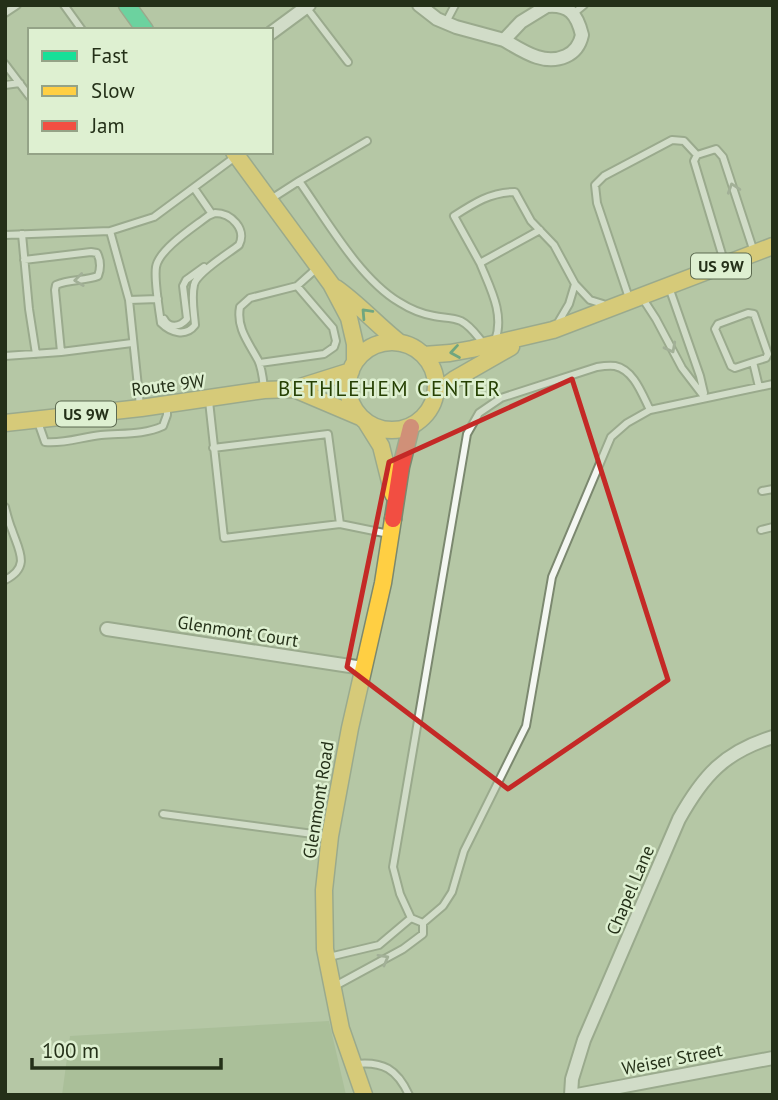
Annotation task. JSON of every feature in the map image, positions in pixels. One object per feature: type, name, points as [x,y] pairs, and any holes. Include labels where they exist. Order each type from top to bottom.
[{"type":"main road","points":[[127,5],[144,28]]},
{"type":"main road","points":[[235,154],[331,284],[356,302],[382,329],[424,355],[432,366],[436,379],[432,407],[423,419],[411,427],[399,430],[376,428],[363,419],[353,407],[348,383],[355,344],[349,318],[331,284]]},
{"type":"main road","name":"US 9W","points":[[424,355],[450,353],[553,330],[773,246]]},
{"type":"main road","name":"US 9W","points":[[436,393],[531,336]]},
{"type":"main road","points":[[353,367],[364,352],[375,345],[400,342]]},
{"type":"main road","name":"Route 9W","points":[[5,424],[167,405],[264,390],[294,389],[353,367]]},
{"type":"main road","name":"Route 9W","points":[[294,389],[363,419]]},
{"type":"main road","name":"Glenmont Road","points":[[363,419],[381,446],[395,510]]},
{"type":"main road","name":"Glenmont Road","points":[[363,1095],[341,1029],[325,949],[324,890],[330,836],[349,728],[383,583],[401,467],[411,427]]},
{"type":"street","points":[[419,5],[446,23],[504,40],[547,60],[570,54],[576,49],[582,35],[573,14],[565,7],[547,6],[521,22],[504,40]]},
{"type":"street","points":[[273,32],[307,6]]},
{"type":"street","name":"Glenmont Court","points":[[107,629],[363,668]]},
{"type":"street","name":"Chapel Lane","points":[[571,1095],[572,1079],[584,1040],[679,819],[694,793],[711,772],[736,753],[756,742],[773,737]]},
{"type":"street","name":"Weiser Street","points":[[577,1095],[773,1058]]},
{"type":"lane","points":[[5,13],[17,5]]},
{"type":"lane","points":[[65,5],[81,28]]},
{"type":"lane","points":[[446,23],[455,5]]},
{"type":"lane","points":[[573,14],[584,5]]},
{"type":"lane","points":[[307,6],[348,62]]},
{"type":"lane","points":[[5,64],[28,94]]},
{"type":"lane","points":[[5,85],[20,83]]},
{"type":"lane","points":[[697,155],[684,141],[672,140],[604,176],[595,185],[597,203],[635,298],[656,319],[682,368],[705,398]]},
{"type":"lane","points":[[269,200],[367,141]]},
{"type":"lane","points":[[725,264],[694,161],[697,155],[716,149],[723,157],[754,253]]},
{"type":"lane","points":[[5,235],[110,231],[154,217],[235,154]]},
{"type":"lane","points":[[299,181],[352,256],[379,288],[420,313],[463,322],[490,345],[498,332],[499,316],[480,263],[454,216],[478,201],[501,192],[515,192],[531,221],[554,245],[575,284],[590,300],[611,308]]},
{"type":"lane","points":[[194,188],[212,214]]},
{"type":"lane","points":[[212,214],[226,215],[238,225],[242,239],[239,245],[194,282],[195,325],[191,330],[177,332],[167,329],[161,323],[156,266],[165,250],[212,214]]},
{"type":"lane","points":[[480,263],[540,230]]},
{"type":"lane","points":[[110,231],[129,300],[141,408]]},
{"type":"lane","points":[[22,233],[36,354]]},
{"type":"lane","points":[[24,260],[91,252],[97,253],[100,260],[98,276],[56,285],[61,352]]},
{"type":"lane","points":[[264,390],[260,363],[244,337],[240,307],[250,298],[297,286],[317,268]]},
{"type":"lane","points":[[553,330],[569,304],[575,284]]},
{"type":"lane","points":[[668,285],[705,398]]},
{"type":"lane","points":[[260,363],[324,354],[334,347],[336,341],[333,328],[297,286]]},
{"type":"lane","points":[[129,300],[158,299]]},
{"type":"lane","points":[[748,313],[754,314],[768,354],[765,358],[753,362],[735,368],[731,366],[715,329],[718,324],[748,313]]},
{"type":"lane","points":[[5,356],[132,343]]},
{"type":"lane","points":[[753,362],[759,387]]},
{"type":"lane","points":[[423,923],[411,918],[400,894],[393,867],[467,434],[479,413],[501,398],[597,366],[613,365],[626,370],[638,385],[650,410]]},
{"type":"lane","points":[[333,987],[403,949],[423,934],[423,923],[443,906],[452,892],[464,851],[526,726],[552,577],[611,437],[627,423],[650,410],[773,384]]},
{"type":"lane","points":[[209,399],[225,538],[340,524],[391,534]]},
{"type":"lane","points":[[38,420],[45,442],[57,443],[99,435],[151,431],[163,426],[167,405]]},
{"type":"lane","points":[[213,448],[328,434],[340,524]]},
{"type":"lane","points":[[762,491],[773,489]]},
{"type":"lane","points":[[5,507],[20,552],[21,566],[15,575],[5,580]]},
{"type":"lane","points":[[761,530],[773,527]]},
{"type":"lane","points":[[163,814],[330,836]]},
{"type":"lane","points":[[327,958],[379,945],[411,918]]},
{"type":"lane","points":[[353,1064],[382,1065],[395,1072],[409,1095]]},
{"type":"highlighted area","points":[[572,379],[668,680],[508,789],[347,667],[389,462]]},
{"type":"green space","points":[[329,1021],[346,1095],[62,1095],[70,1036]]},
{"type":"traffic: fast","points":[[127,5],[144,28]]},
{"type":"traffic: slow","points":[[235,154],[331,284],[349,318],[355,344],[355,362]]},
{"type":"traffic: slow","points":[[424,355],[472,349],[553,330],[773,246]]},
{"type":"traffic: slow","points":[[336,288],[400,343]]},
{"type":"traffic: slow","points":[[392,342],[417,349],[429,361],[436,386],[429,411],[417,423],[392,430],[367,423],[355,411],[348,386],[355,361],[367,349],[392,342]]},
{"type":"traffic: slow","points":[[436,393],[511,347]]},
{"type":"traffic: slow","points":[[5,423],[141,408],[264,390],[294,389],[351,371]]},
{"type":"traffic: slow","points":[[294,389],[360,417]]},
{"type":"traffic: slow","points":[[366,422],[381,446],[393,494]]},
{"type":"traffic: slow","points":[[364,1095],[341,1029],[325,949],[324,890],[330,836],[350,728],[383,583],[393,519]]},
{"type":"traffic: jam","points":[[393,519],[401,467],[411,427]]},
{"type":"district","name":"BETHLEHEM CENTER","points":[[390,388]]}]
